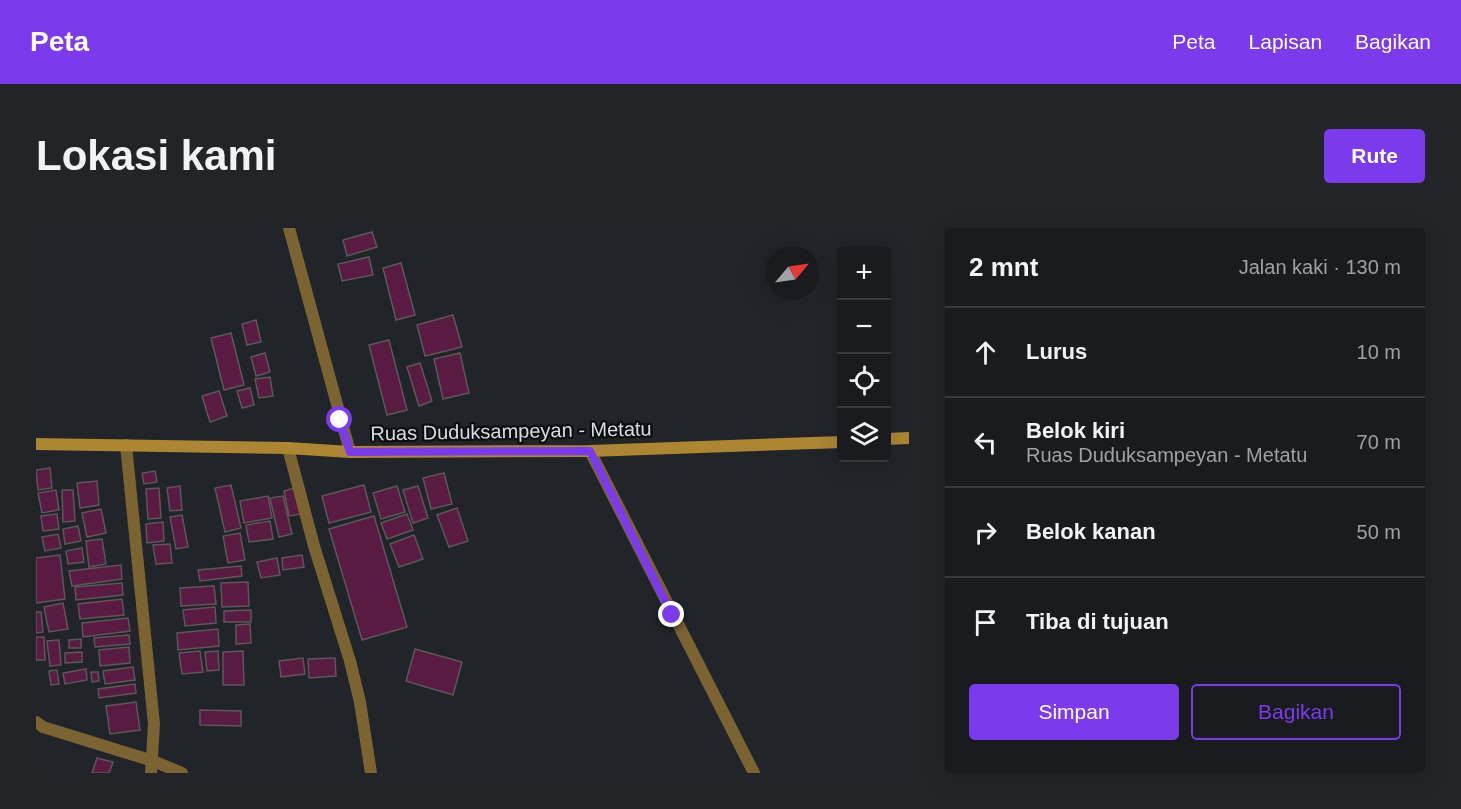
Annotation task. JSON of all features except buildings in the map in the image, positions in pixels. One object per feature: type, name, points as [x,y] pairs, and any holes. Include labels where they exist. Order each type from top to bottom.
[{"type":"main road","points":[[891,439],[909,438]]},
{"type":"main road","name":"Ruas Duduksampeyan - Metatu","points":[[36,444],[288,448],[350,452],[590,451],[837,442]]},
{"type":"street","points":[[289,228],[350,452]]},
{"type":"street","points":[[126,445],[154,724],[152,767]]},
{"type":"street","points":[[288,448],[314,546],[350,661],[360,702],[371,773]]},
{"type":"street","points":[[590,451],[754,773]]},
{"type":"street","points":[[36,722],[152,767],[182,773]]},
{"type":"route","points":[[340,420],[350,452],[590,451],[672,615]]}]
